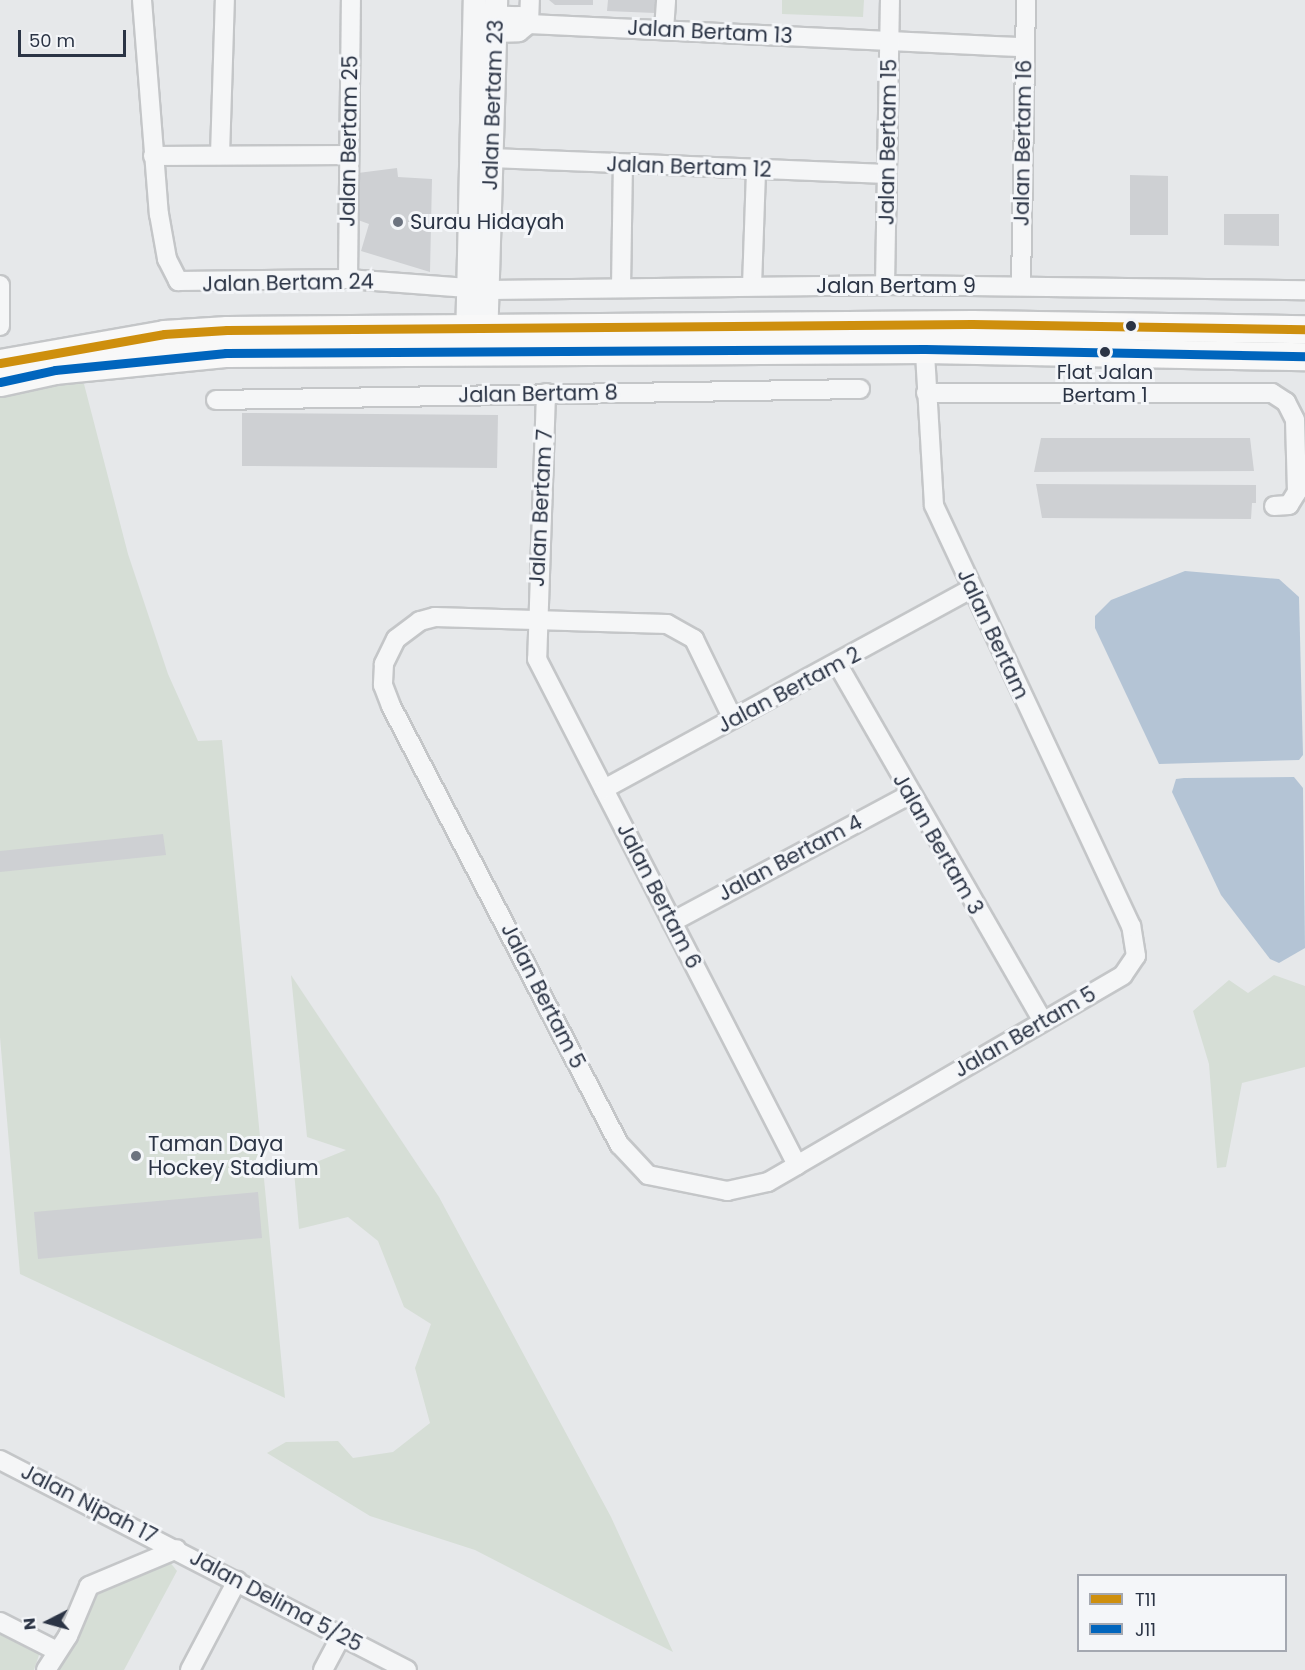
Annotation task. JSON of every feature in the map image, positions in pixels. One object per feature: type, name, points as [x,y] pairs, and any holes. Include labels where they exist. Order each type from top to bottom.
[{"type":"main road","points":[[0,363],[54,361],[165,346],[924,337],[1305,329]]},
{"type":"main road","points":[[924,337],[1305,356]]},
{"type":"main road","points":[[0,382],[54,361]]},
{"type":"street","name":"Jalan Bertam 24","points":[[142,0],[153,156],[165,250],[178,281],[348,279],[478,289]]},
{"type":"street","points":[[220,155],[225,0]]},
{"type":"street","points":[[529,24],[530,0]]},
{"type":"street","points":[[664,30],[666,0]]},
{"type":"street","name":"Jalan Bertam 15","points":[[885,285],[890,0]]},
{"type":"street","name":"Jalan Bertam 16","points":[[1021,286],[1026,0]]},
{"type":"street","name":"Jalan Bertam 25","points":[[348,279],[352,1]]},
{"type":"street","name":"Jalan Bertam 13","points":[[487,12],[519,16],[529,24],[1024,47]]},
{"type":"street","name":"Jalan Bertam 23","points":[[478,289],[491,158],[487,12]]},
{"type":"street","name":"Jalan Bertam 23","points":[[476,342],[487,12]]},
{"type":"street","points":[[153,156],[349,155]]},
{"type":"street","name":"Jalan Bertam 12","points":[[491,158],[887,174]]},
{"type":"street","points":[[621,288],[623,164]]},
{"type":"street","points":[[752,286],[756,169]]},
{"type":"street","points":[[0,285],[0,326]]},
{"type":"street","name":"Jalan Bertam 9","points":[[478,289],[885,285],[1305,290]]},
{"type":"street","name":"Jalan Bertam","points":[[924,337],[932,499],[1131,926]]},
{"type":"street","name":"Jalan Bertam 8","points":[[216,400],[860,389]]},
{"type":"street","name":"Jalan Bertam 7","points":[[535,624],[544,532],[546,393]]},
{"type":"street","points":[[926,393],[1272,393],[1286,402],[1295,420],[1297,492],[1289,505],[1274,506]]},
{"type":"street","name":"Jalan Bertam 2","points":[[604,789],[838,665],[972,588]]},
{"type":"street","name":"Jalan Bertam 5","points":[[733,719],[693,639],[678,626],[535,624],[466,615],[420,621],[396,639],[384,664],[383,685],[393,710],[629,1159],[648,1175],[727,1191],[768,1182],[1132,967],[1136,945],[1131,926]]},
{"type":"street","name":"Jalan Bertam 6","points":[[535,624],[534,644],[544,676],[797,1165]]},
{"type":"street","name":"Jalan Bertam 3","points":[[838,665],[909,795],[1043,1021]]},
{"type":"street","name":"Jalan Bertam 4","points":[[672,922],[909,795]]},
{"type":"street","name":"Jalan Nipah 17","points":[[0,1460],[177,1549]]},
{"type":"street","points":[[46,1670],[68,1636],[89,1586],[177,1549]]},
{"type":"street","name":"Jalan Delima 5/25","points":[[177,1549],[407,1670]]},
{"type":"street","points":[[190,1670],[237,1581]]},
{"type":"street","points":[[0,1622],[57,1651]]},
{"type":"street","points":[[323,1670],[341,1636]]},
{"type":"shaded area","points":[[782,0],[864,0],[863,17],[782,14]]},
{"type":"shaded area","name":"Taman Daya Hockey Stadium","points":[[51,381],[84,384],[128,554],[168,674],[198,741],[222,740],[285,1398],[20,1274],[0,1037],[0,397]]},
{"type":"shaded area","points":[[291,975],[439,1197],[611,1517],[673,1652],[475,1550],[370,1516],[267,1453],[286,1442],[338,1441],[353,1458],[393,1452],[430,1423],[415,1368],[431,1324],[404,1307],[378,1241],[348,1217],[299,1229],[294,1171],[346,1150],[307,1137]]},
{"type":"shaded area","points":[[1274,975],[1305,986],[1305,1067],[1242,1083],[1226,1167],[1217,1168],[1209,1064],[1193,1011],[1229,980],[1248,993]]},
{"type":"shaded area","points":[[169,1561],[177,1571],[124,1670],[59,1670],[92,1590]]},
{"type":"shaded area","points":[[0,1630],[40,1652],[34,1670],[0,1670]]},
{"type":"water","points":[[1185,571],[1279,579],[1299,597],[1303,755],[1299,760],[1159,764],[1095,628],[1095,616],[1111,600]]},
{"type":"water","points":[[1294,777],[1303,788],[1305,948],[1279,963],[1270,959],[1221,895],[1172,792],[1176,779],[1184,778]]},
{"type":"building","points":[[549,0],[593,0],[593,5],[555,5]]},
{"type":"building","points":[[608,0],[655,0],[655,13],[607,11]]},
{"type":"building","name":"Surau Hidayah","points":[[397,168],[398,177],[432,179],[430,272],[361,251],[369,224],[358,220],[358,173]]},
{"type":"building","points":[[1130,175],[1168,176],[1168,235],[1130,235]]},
{"type":"building","points":[[1224,214],[1279,214],[1279,246],[1224,245]]},
{"type":"building","points":[[242,413],[498,415],[497,468],[242,466]]},
{"type":"building","points":[[1041,438],[1250,438],[1254,471],[1034,472]]},
{"type":"building","points":[[1036,484],[1256,485],[1256,503],[1252,503],[1251,519],[1042,518]]},
{"type":"building","points":[[163,834],[166,855],[0,872],[0,851]]},
{"type":"building","points":[[258,1192],[262,1238],[38,1259],[34,1212]]},
{"type":"transit line","name":"T11","points":[[0,363],[164,334],[227,330],[972,324],[1305,329]]},
{"type":"transit line","name":"J11","points":[[0,382],[55,370],[226,353],[925,349],[1305,356]]},
{"type":"place","name":"Surau Hidayah","points":[[398,222]]},
{"type":"place","name":"Flat Jalan Bertam 1","points":[[1105,352]]},
{"type":"place","name":"Taman Daya Hockey Stadium","points":[[136,1156]]}]
